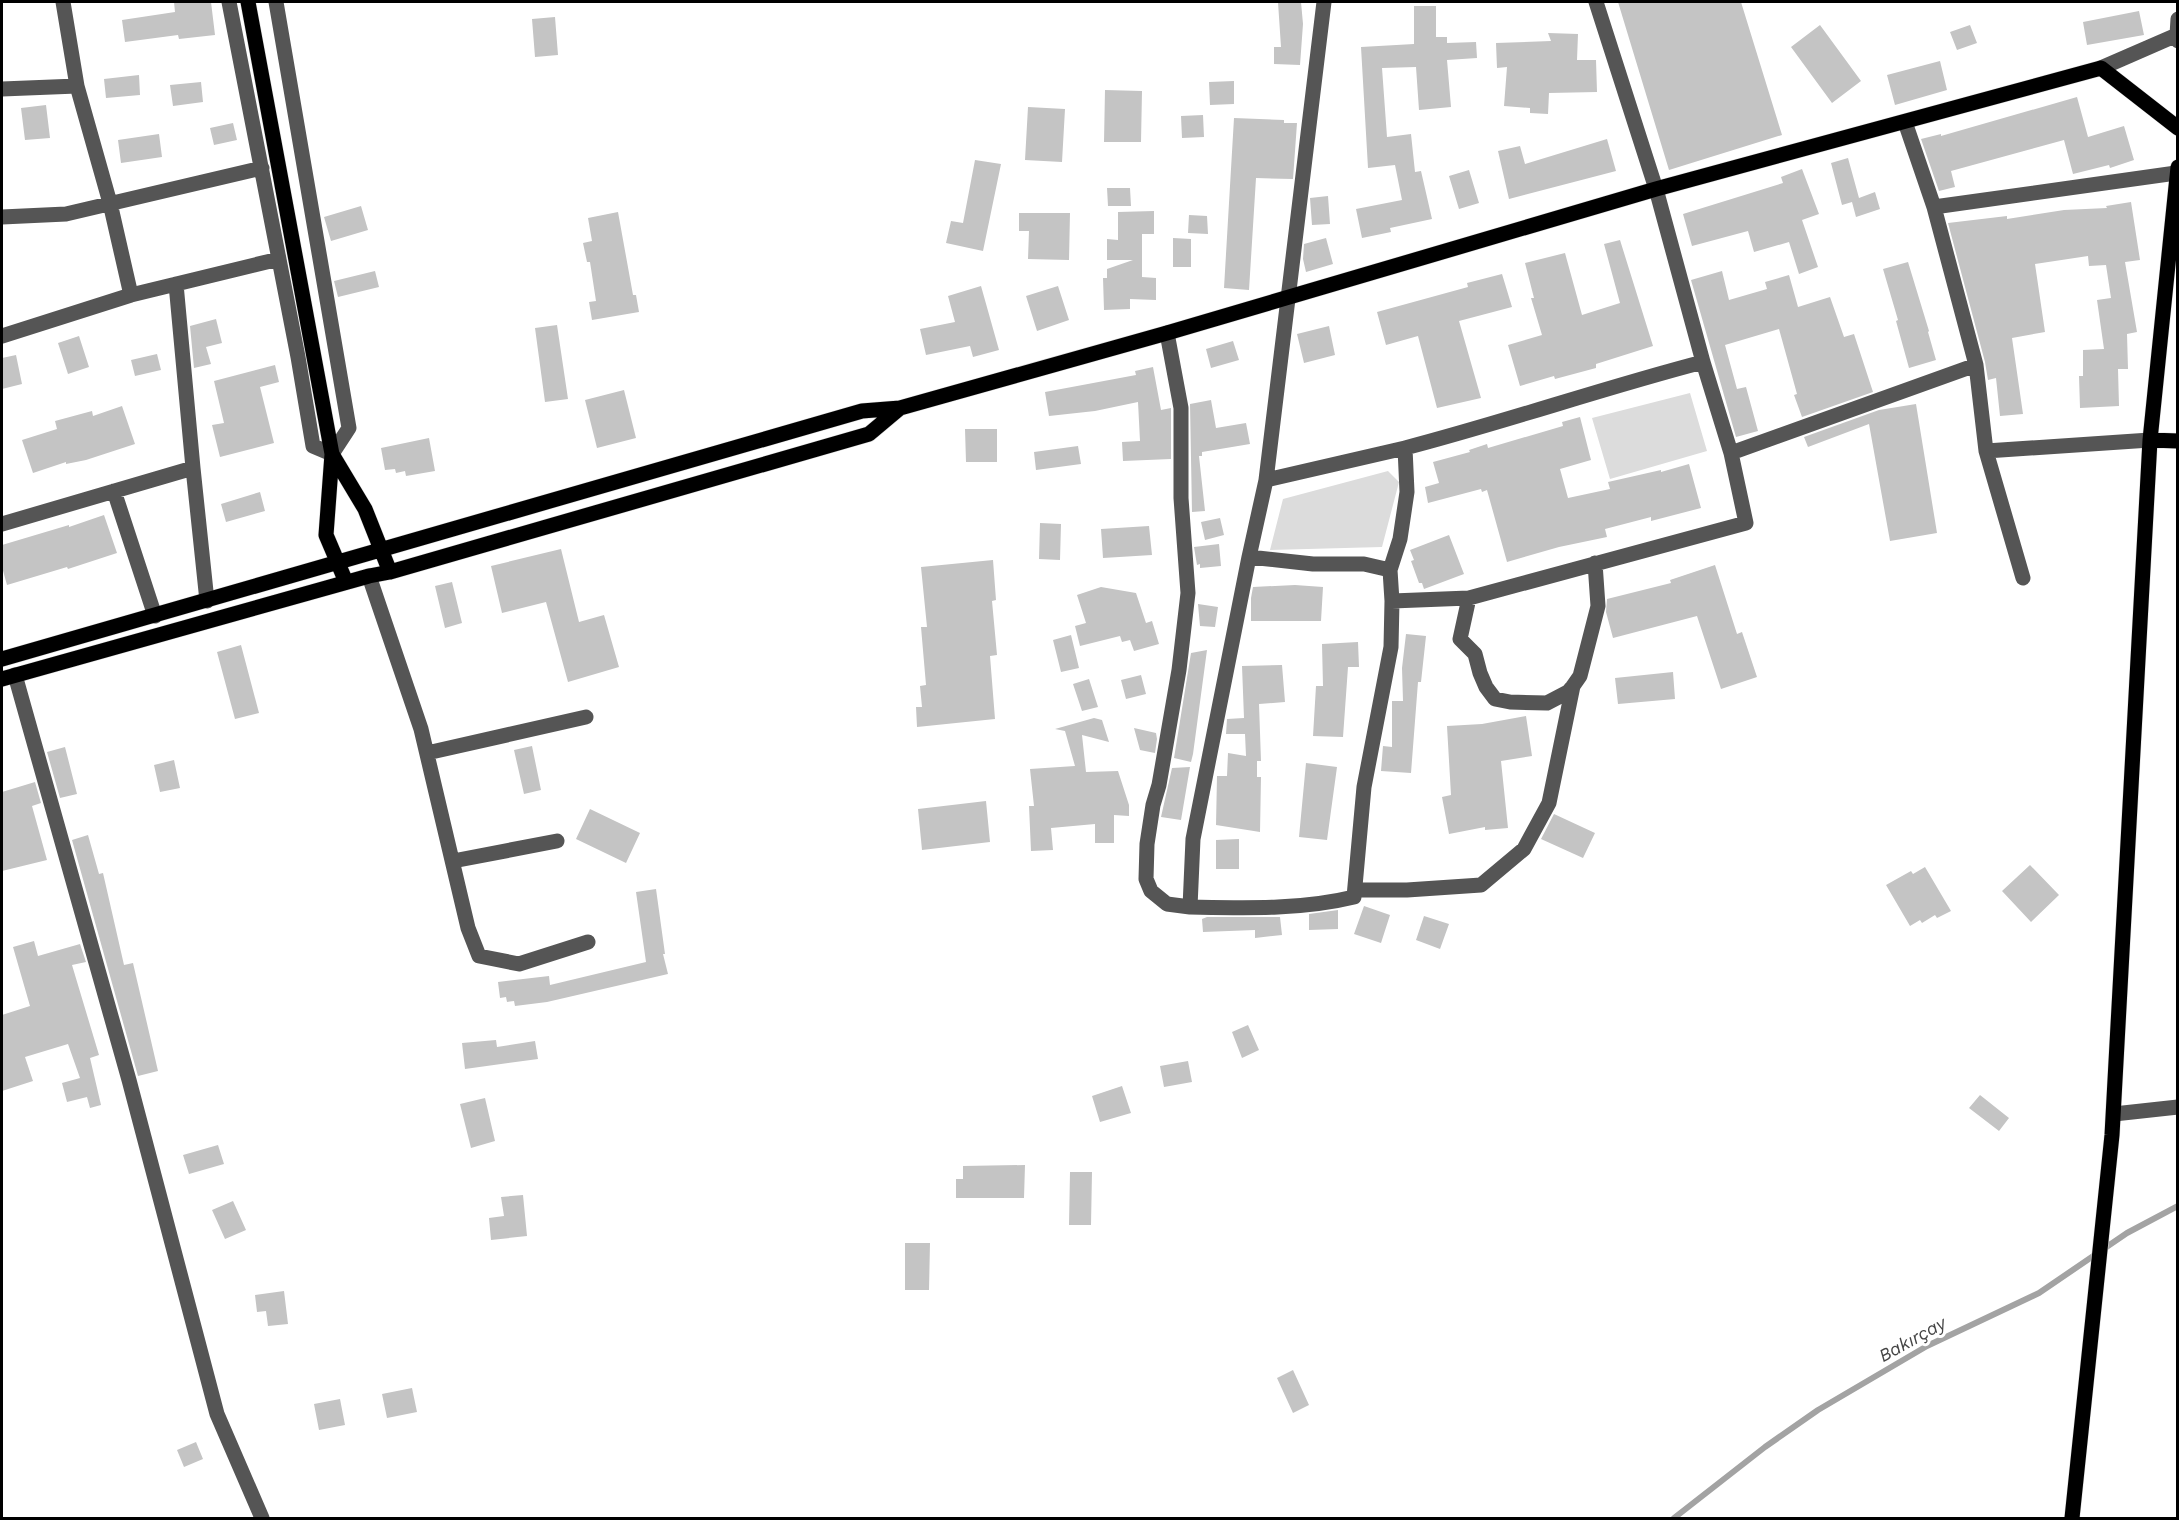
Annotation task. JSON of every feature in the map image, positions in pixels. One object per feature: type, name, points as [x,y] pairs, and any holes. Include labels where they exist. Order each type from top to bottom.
[{"type":"main road","points":[[248,2],[332,454],[326,535],[346,582]]},
{"type":"main road","points":[[2,659],[862,411],[900,408],[1288,298],[1656,189],[2101,68],[2178,128]]},
{"type":"main road","points":[[2072,1518],[2114,1114],[2150,440],[2177,170]]},
{"type":"main road","points":[[8,677],[346,582],[390,572],[869,434],[900,408]]},
{"type":"main road","points":[[2150,440],[2178,441]]},
{"type":"main road","points":[[332,454],[365,509],[390,572]]},
{"type":"street","points":[[63,2],[77,86],[110,203],[131,295]]},
{"type":"street","points":[[229,2],[313,446],[332,454],[349,428],[276,2]]},
{"type":"street","points":[[1190,907],[1193,839],[1213,730],[1266,480],[1324,2]]},
{"type":"street","points":[[1392,601],[1469,598],[1746,523],[1731,453],[1703,362],[1656,189],[1596,2]]},
{"type":"street","points":[[2178,19],[2178,41]]},
{"type":"street","points":[[2101,68],[2177,35]]},
{"type":"street","points":[[2,89],[77,86]]},
{"type":"street","points":[[1905,122],[1934,207],[1976,365],[1986,451],[2023,578]]},
{"type":"street","points":[[2,217],[66,214],[262,168]]},
{"type":"street","points":[[1934,207],[2177,170]]},
{"type":"street","points":[[2,336],[131,295],[279,259]]},
{"type":"street","points":[[176,284],[207,601]]},
{"type":"street","points":[[1167,333],[1181,408],[1181,498],[1188,593],[1179,670],[1150,825],[1146,879],[1151,891],[1167,904],[1190,907],[1257,908],[1335,902],[1354,897],[1364,787],[1391,647],[1390,570],[1400,539],[1407,492],[1405,448]]},
{"type":"street","points":[[1266,480],[1405,448],[1510,419],[1623,383],[1703,362]]},
{"type":"street","points":[[1731,453],[1976,365]]},
{"type":"street","points":[[1986,451],[2150,440]]},
{"type":"street","points":[[2,524],[193,468]]},
{"type":"street","points":[[114,491],[155,616]]},
{"type":"street","points":[[1249,557],[1313,564],[1364,564],[1390,570]]},
{"type":"street","points":[[1469,598],[1460,639],[1475,654],[1486,687],[1495,699],[1510,702],[1547,703],[1568,692],[1580,676],[1598,606],[1595,563]]},
{"type":"street","points":[[369,576],[422,729],[468,928],[479,956],[519,964],[588,942]]},
{"type":"street","points":[[8,677],[129,1080],[217,1414],[262,1518]]},
{"type":"street","points":[[1355,890],[1407,890],[1481,885],[1524,849],[1549,803],[1573,686]]},
{"type":"street","points":[[427,753],[586,717]]},
{"type":"street","points":[[453,861],[557,841]]},
{"type":"street","points":[[2114,1114],[2178,1107]]},
{"type":"shaded area","points":[[1690,393],[1707,451],[1610,479],[1592,418]]},
{"type":"shaded area","points":[[1388,471],[1399,482],[1382,547],[1270,550],[1283,499]]},
{"type":"building","points":[[174,2],[211,2],[215,35],[179,39],[178,35],[125,42],[122,20],[175,12]]},
{"type":"building","points":[[1278,2],[1301,2],[1303,24],[1300,65],[1274,64],[1274,47],[1281,47]]},
{"type":"building","points":[[1618,2],[1741,2],[1782,135],[1669,170]]},
{"type":"building","points":[[1414,6],[1436,6],[1436,37],[1447,37],[1447,43],[1476,42],[1477,58],[1447,60],[1451,107],[1419,110],[1416,67],[1382,68],[1387,137],[1411,134],[1415,172],[1421,171],[1432,219],[1390,228],[1391,232],[1362,238],[1356,209],[1402,200],[1395,165],[1368,168],[1361,47],[1414,44]]},
{"type":"building","points":[[2139,11],[2144,35],[2087,45],[2083,22]]},
{"type":"building","points":[[555,17],[558,55],[535,57],[532,19]]},
{"type":"building","points":[[1820,25],[1861,81],[1832,103],[1791,47]]},
{"type":"building","points":[[1970,25],[1977,43],[1957,50],[1950,32]]},
{"type":"building","points":[[1548,33],[1578,34],[1577,60],[1596,60],[1597,92],[1549,93],[1548,114],[1530,113],[1530,108],[1504,106],[1507,67],[1497,68],[1496,43],[1551,41]]},
{"type":"building","points":[[1940,61],[1947,90],[1895,105],[1887,75]]},
{"type":"building","points":[[139,75],[140,95],[106,98],[104,79]]},
{"type":"building","points":[[1234,81],[1234,104],[1210,105],[1209,82]]},
{"type":"building","points":[[201,82],[203,102],[173,106],[170,85]]},
{"type":"building","points":[[1105,90],[1142,91],[1141,142],[1104,142]]},
{"type":"building","points":[[2077,97],[2088,137],[2124,126],[2134,160],[2110,168],[2109,165],[2073,174],[2064,140],[1951,171],[1955,187],[1939,191],[1921,139],[1941,134],[1941,136]]},
{"type":"building","points":[[46,105],[50,138],[25,140],[21,108]]},
{"type":"building","points":[[1028,107],[1065,109],[1062,162],[1025,160]]},
{"type":"building","points":[[1203,115],[1204,137],[1182,138],[1181,116]]},
{"type":"building","points":[[1234,118],[1284,120],[1284,123],[1297,123],[1293,179],[1256,178],[1249,290],[1224,288]]},
{"type":"building","points":[[233,123],[237,140],[214,145],[210,128]]},
{"type":"building","points":[[159,134],[162,157],[121,163],[118,140]]},
{"type":"building","points":[[1607,139],[1616,171],[1509,199],[1498,151],[1520,146],[1525,164]]},
{"type":"building","points":[[1848,158],[1859,198],[1875,192],[1880,209],[1856,217],[1852,202],[1842,205],[1831,163]]},
{"type":"building","points":[[975,160],[1001,164],[983,251],[946,243],[951,221],[963,223]]},
{"type":"building","points":[[1802,169],[1819,214],[1802,220],[1818,267],[1799,274],[1789,242],[1754,252],[1748,231],[1692,246],[1683,214],[1783,183],[1781,177]]},
{"type":"building","points":[[1469,170],[1479,203],[1459,209],[1449,176]]},
{"type":"building","points":[[1107,188],[1130,188],[1131,206],[1108,206]]},
{"type":"building","points":[[1328,196],[1330,224],[1312,225],[1310,198]]},
{"type":"building","points":[[2131,202],[2140,260],[2125,262],[2137,332],[2127,334],[2128,369],[2118,369],[2119,406],[2080,408],[2079,376],[2083,376],[2083,350],[2104,349],[2097,300],[2111,298],[2106,265],[2089,266],[2088,256],[2035,264],[2045,332],[2012,338],[2023,414],[2000,416],[1996,378],[1988,380],[1948,223],[2007,216],[2007,219],[2064,210],[2107,208],[2106,206]]},
{"type":"building","points":[[361,206],[368,230],[331,241],[324,217]]},
{"type":"building","points":[[1154,211],[1154,234],[1142,234],[1142,277],[1156,278],[1156,300],[1130,299],[1130,309],[1104,310],[1103,278],[1107,278],[1107,269],[1133,260],[1107,260],[1107,239],[1118,240],[1118,212]]},
{"type":"building","points":[[618,212],[633,295],[636,295],[639,312],[592,320],[589,302],[596,301],[590,262],[587,262],[583,243],[592,241],[588,218]]},
{"type":"building","points":[[1019,213],[1070,213],[1069,260],[1028,259],[1029,231],[1019,231]]},
{"type":"building","points":[[1189,215],[1207,216],[1208,234],[1188,233]]},
{"type":"building","points":[[1173,238],[1191,239],[1191,267],[1173,267]]},
{"type":"building","points":[[1326,238],[1333,264],[1306,272],[1303,259],[1304,244]]},
{"type":"building","points":[[1620,240],[1653,346],[1596,364],[1596,368],[1555,379],[1554,376],[1520,386],[1508,345],[1542,335],[1531,298],[1534,298],[1525,263],[1565,253],[1582,315],[1620,303],[1604,244]]},
{"type":"building","points":[[1908,262],[1936,360],[1909,368],[1883,269]]},
{"type":"building","points":[[375,271],[379,287],[338,297],[334,281]]},
{"type":"building","points":[[1722,271],[1729,300],[1767,289],[1765,282],[1789,275],[1798,307],[1830,297],[1844,337],[1854,334],[1873,392],[1802,417],[1794,395],[1797,394],[1779,329],[1725,345],[1737,389],[1746,387],[1758,431],[1736,437],[1691,280]]},
{"type":"building","points":[[1502,274],[1512,307],[1459,321],[1481,398],[1437,408],[1418,336],[1386,345],[1377,312],[1468,287],[1467,283]]},
{"type":"building","points":[[981,286],[999,350],[973,357],[970,346],[926,355],[920,329],[955,322],[948,296]]},
{"type":"building","points":[[1058,286],[1069,320],[1037,331],[1026,296]]},
{"type":"building","points":[[216,319],[222,343],[206,347],[211,364],[194,368],[190,326]]},
{"type":"building","points":[[557,325],[568,399],[545,402],[535,328]]},
{"type":"building","points":[[1329,326],[1335,355],[1304,363],[1297,334]]},
{"type":"building","points":[[79,336],[89,367],[68,374],[58,343]]},
{"type":"building","points":[[1233,341],[1239,360],[1211,368],[1206,349]]},
{"type":"building","points":[[157,354],[161,370],[135,376],[131,360]]},
{"type":"building","points":[[16,355],[22,384],[2,389],[2,358]]},
{"type":"building","points":[[275,365],[279,382],[260,387],[274,443],[220,457],[212,425],[224,423],[214,381]]},
{"type":"building","points":[[1153,367],[1161,410],[1171,408],[1171,459],[1123,461],[1122,442],[1140,441],[1138,402],[1095,411],[1049,416],[1045,392],[1136,375],[1135,371]]},
{"type":"building","points":[[624,390],[636,438],[597,448],[585,400]]},
{"type":"building","points":[[1211,400],[1216,428],[1246,423],[1250,444],[1202,452],[1202,456],[1199,456],[1205,511],[1192,512],[1190,404]]},
{"type":"building","points":[[1916,404],[1937,533],[1890,541],[1869,424],[1808,447],[1804,437],[1879,410]]},
{"type":"building","points":[[122,406],[135,444],[86,460],[66,464],[66,462],[33,473],[22,440],[57,429],[55,421],[92,411],[93,416]]},
{"type":"building","points":[[1580,417],[1591,460],[1560,469],[1568,498],[1610,489],[1608,482],[1689,464],[1701,508],[1651,521],[1651,517],[1605,529],[1607,537],[1559,547],[1507,562],[1487,490],[1482,492],[1481,489],[1428,503],[1425,487],[1439,483],[1433,462],[1470,452],[1469,450],[1487,444],[1488,448],[1563,426],[1562,422]]},
{"type":"building","points":[[965,429],[997,429],[997,462],[966,462]]},
{"type":"building","points":[[429,438],[435,471],[406,476],[405,471],[396,473],[395,469],[385,470],[381,448]]},
{"type":"building","points":[[1078,446],[1081,464],[1036,470],[1034,452]]},
{"type":"building","points":[[260,492],[265,511],[226,522],[221,504]]},
{"type":"building","points":[[104,515],[117,553],[7,585],[2,567],[2,545]]},
{"type":"building","points":[[1220,518],[1224,535],[1205,540],[1201,522]]},
{"type":"building","points":[[1040,523],[1061,524],[1060,560],[1039,559]]},
{"type":"building","points":[[1149,526],[1152,555],[1103,558],[1101,529]]},
{"type":"building","points":[[1449,535],[1464,574],[1424,589],[1422,583],[1419,583],[1411,561],[1414,560],[1410,550]]},
{"type":"building","points":[[1219,544],[1221,566],[1200,568],[1200,564],[1197,565],[1194,547]]},
{"type":"building","points":[[561,549],[579,622],[604,615],[619,667],[568,682],[546,602],[502,613],[491,566]]},
{"type":"building","points":[[993,560],[996,600],[992,601],[997,655],[990,656],[995,719],[917,727],[916,707],[922,707],[920,686],[926,685],[921,627],[927,627],[921,567]]},
{"type":"building","points":[[1715,565],[1737,634],[1742,632],[1757,677],[1721,689],[1697,616],[1613,638],[1606,612],[1607,599],[1671,583],[1670,580]]},
{"type":"building","points":[[452,582],[462,623],[445,628],[435,586]]},
{"type":"building","points":[[1295,585],[1323,587],[1321,621],[1251,621],[1253,587]]},
{"type":"building","points":[[1101,587],[1136,593],[1146,623],[1152,621],[1159,644],[1134,651],[1130,640],[1122,642],[1120,636],[1080,646],[1075,626],[1086,623],[1077,595]]},
{"type":"building","points":[[1198,604],[1218,607],[1215,627],[1200,626]]},
{"type":"building","points":[[1406,634],[1426,636],[1421,682],[1418,682],[1411,773],[1381,771],[1383,746],[1392,747],[1392,701],[1403,701],[1402,668]]},
{"type":"building","points":[[1071,635],[1079,668],[1061,672],[1053,640]]},
{"type":"building","points":[[1358,642],[1359,667],[1348,667],[1343,737],[1313,736],[1316,686],[1323,686],[1322,644]]},
{"type":"building","points":[[241,645],[259,713],[235,719],[217,652]]},
{"type":"building","points":[[1207,650],[1191,762],[1174,758],[1191,653]]},
{"type":"building","points":[[1282,665],[1285,702],[1259,704],[1261,761],[1257,761],[1257,777],[1261,777],[1260,832],[1216,825],[1217,776],[1227,776],[1228,753],[1246,756],[1245,734],[1226,734],[1227,719],[1244,718],[1242,666]]},
{"type":"building","points":[[1673,672],[1675,699],[1618,704],[1615,678]]},
{"type":"building","points":[[1141,675],[1146,694],[1126,699],[1121,680]]},
{"type":"building","points":[[1089,679],[1098,707],[1082,711],[1073,684]]},
{"type":"building","points":[[1526,716],[1532,756],[1501,761],[1508,828],[1485,830],[1485,827],[1449,834],[1442,797],[1451,795],[1447,726],[1482,724]]},
{"type":"building","points":[[1094,718],[1102,720],[1109,742],[1082,735],[1086,772],[1118,771],[1129,805],[1129,816],[1114,815],[1114,843],[1095,843],[1095,824],[1051,828],[1053,850],[1031,851],[1029,806],[1034,806],[1030,769],[1075,766],[1065,731],[1055,729]]},
{"type":"building","points":[[1134,728],[1156,733],[1155,753],[1140,750]]},
{"type":"building","points":[[532,746],[541,790],[524,794],[514,750]]},
{"type":"building","points":[[65,747],[77,794],[60,798],[47,752]]},
{"type":"building","points":[[174,760],[180,788],[160,792],[154,765]]},
{"type":"building","points":[[1306,763],[1337,767],[1327,840],[1299,837]]},
{"type":"building","points":[[1190,767],[1181,820],[1161,817],[1172,768]]},
{"type":"building","points":[[35,782],[41,803],[32,806],[47,860],[2,871],[2,792]]},
{"type":"building","points":[[986,801],[990,842],[922,850],[918,809]]},
{"type":"building","points":[[590,809],[640,833],[626,863],[576,839]]},
{"type":"building","points":[[1554,814],[1595,833],[1583,858],[1541,839]]},
{"type":"building","points":[[88,835],[99,874],[103,873],[124,965],[133,963],[158,1071],[138,1076],[72,840]]},
{"type":"building","points":[[1239,839],[1239,869],[1216,869],[1216,840]]},
{"type":"building","points":[[2030,865],[2059,895],[2031,922],[2002,891]]},
{"type":"building","points":[[1925,867],[1951,911],[1937,918],[1935,915],[1922,923],[1920,920],[1910,926],[1886,885],[1911,871],[1913,874]]},
{"type":"building","points":[[656,889],[665,954],[663,954],[668,974],[547,1002],[515,1006],[514,1001],[507,1002],[506,997],[500,998],[498,982],[549,976],[550,985],[646,962],[636,892]]},
{"type":"building","points":[[1364,906],[1390,915],[1381,943],[1354,934]]},
{"type":"building","points":[[1338,910],[1338,929],[1309,930],[1309,914]]},
{"type":"building","points":[[1424,916],[1449,924],[1440,949],[1416,940]]},
{"type":"building","points":[[1207,917],[1280,917],[1282,935],[1255,938],[1255,930],[1203,932],[1202,919]]},
{"type":"building","points":[[34,941],[38,956],[80,944],[86,962],[72,965],[99,1055],[90,1058],[101,1105],[90,1108],[87,1097],[67,1102],[62,1083],[80,1078],[68,1044],[25,1057],[33,1081],[2,1091],[2,1015],[30,1006],[13,947]]},
{"type":"building","points":[[1248,1025],[1259,1050],[1242,1058],[1232,1032]]},
{"type":"building","points":[[496,1040],[497,1047],[535,1041],[538,1059],[465,1069],[462,1043]]},
{"type":"building","points":[[1188,1061],[1192,1082],[1164,1087],[1160,1066]]},
{"type":"building","points":[[1122,1086],[1131,1113],[1100,1122],[1092,1096]]},
{"type":"building","points":[[1980,1095],[2009,1118],[1999,1131],[1969,1108]]},
{"type":"building","points":[[485,1098],[495,1141],[471,1148],[460,1104]]},
{"type":"building","points":[[218,1145],[224,1164],[189,1174],[183,1155]]},
{"type":"building","points":[[1025,1165],[1024,1198],[956,1198],[956,1179],[963,1179],[963,1166]]},
{"type":"building","points":[[1070,1172],[1092,1172],[1091,1225],[1069,1225]]},
{"type":"building","points":[[523,1195],[527,1236],[491,1240],[489,1218],[504,1216],[501,1197]]},
{"type":"building","points":[[233,1201],[246,1230],[225,1239],[212,1210]]},
{"type":"building","points":[[905,1243],[930,1243],[929,1290],[905,1290]]},
{"type":"building","points":[[284,1291],[288,1324],[268,1326],[266,1311],[257,1312],[255,1295]]},
{"type":"building","points":[[1293,1370],[1309,1405],[1293,1413],[1277,1378]]},
{"type":"building","points":[[412,1388],[417,1412],[387,1418],[382,1394]]},
{"type":"building","points":[[340,1399],[345,1425],[319,1430],[314,1404]]},
{"type":"building","points":[[196,1442],[203,1459],[184,1467],[177,1450]]},
{"type":"waterway","name":"Bakırçay","points":[[1674,1518],[1765,1447],[1818,1410],[1927,1346],[2039,1293],[2127,1233],[2178,1206]]}]
